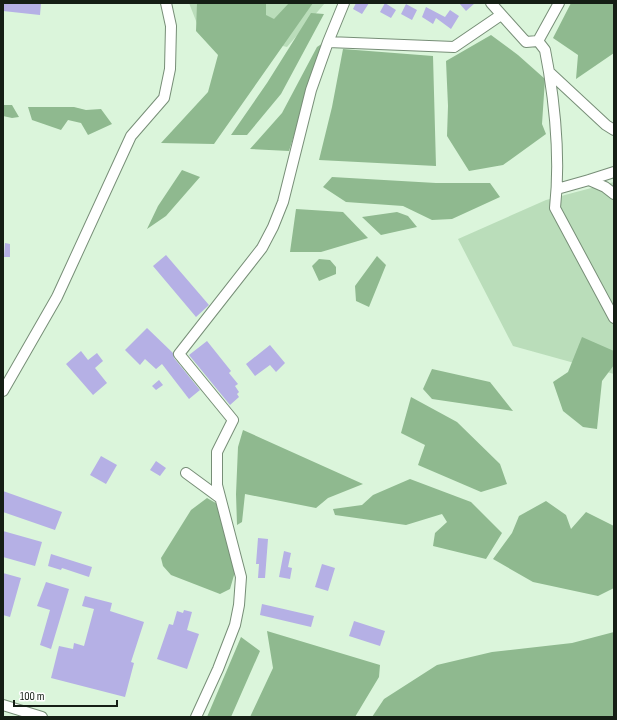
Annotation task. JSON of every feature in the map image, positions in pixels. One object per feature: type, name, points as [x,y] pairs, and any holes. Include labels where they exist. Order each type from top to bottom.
[{"type":"street","points":[[3,391],[57,297],[131,136],[164,98],[170,69],[171,26],[166,3]]},
{"type":"street","points":[[196,717],[235,626],[239,605],[240,577],[217,485],[217,452],[233,420],[179,354],[262,248],[273,227],[283,202],[311,90],[344,3]]},
{"type":"street","points":[[490,3],[526,42],[538,41]]},
{"type":"street","points":[[538,41],[559,3]]},
{"type":"street","points":[[328,42],[454,48],[501,15]]},
{"type":"street","points":[[538,41],[545,50],[553,94],[557,145],[558,189],[556,208],[614,318]]},
{"type":"street","points":[[549,72],[606,125],[614,130]]},
{"type":"street","points":[[558,189],[614,172]]},
{"type":"street","points":[[589,180],[605,187],[614,194]]},
{"type":"street","points":[[186,473],[220,498]]},
{"type":"street","points":[[3,706],[42,717]]},
{"type":"green space","points":[[189,3],[325,3],[287,47],[198,26]]},
{"type":"green space","points":[[197,3],[266,3],[266,15],[274,19],[289,3],[313,3],[214,144],[161,143],[208,92],[218,55],[196,31]]},
{"type":"green space","points":[[571,3],[614,3],[614,53],[576,79],[578,55],[553,38]]},
{"type":"green space","points":[[311,13],[324,14],[281,94],[247,135],[231,135],[267,83]]},
{"type":"green space","points":[[491,35],[518,55],[545,79],[542,124],[546,134],[503,165],[469,171],[447,136],[448,106],[446,61]]},
{"type":"green space","points":[[323,43],[289,151],[250,149],[282,113],[317,47]]},
{"type":"green space","points":[[343,49],[433,56],[436,166],[319,160],[332,107]]},
{"type":"green space","points":[[3,105],[12,105],[19,117],[12,118],[3,116]]},
{"type":"green space","points":[[28,107],[74,107],[86,110],[101,109],[112,124],[88,135],[81,123],[68,120],[61,130],[32,120]]},
{"type":"green space","points":[[182,170],[200,177],[166,216],[147,229],[158,206]]},
{"type":"green space","points":[[332,177],[436,183],[490,183],[500,197],[452,219],[432,220],[403,206],[346,202],[323,187]]},
{"type":"green space","points":[[614,182],[614,374],[513,346],[458,239],[546,200]]},
{"type":"green space","points":[[296,209],[343,212],[368,238],[321,252],[290,252]]},
{"type":"green space","points":[[397,212],[408,216],[417,227],[381,235],[362,217]]},
{"type":"green space","points":[[377,256],[386,265],[369,307],[356,301],[355,286]]},
{"type":"green space","points":[[319,259],[330,260],[336,267],[336,274],[319,281],[312,266]]},
{"type":"green space","points":[[582,337],[614,351],[614,365],[602,381],[597,429],[583,427],[563,411],[553,382],[568,372]]},
{"type":"green space","points":[[432,369],[490,382],[513,411],[432,399],[423,389]]},
{"type":"green space","points":[[411,397],[457,422],[500,464],[507,484],[481,492],[418,465],[425,445],[401,433]]},
{"type":"green space","points":[[243,430],[363,484],[328,498],[316,508],[245,494],[242,522],[237,525],[236,494],[238,447]]},
{"type":"green space","points":[[410,479],[471,502],[502,533],[486,559],[433,546],[435,533],[447,522],[442,514],[406,525],[335,515],[333,509],[362,505],[373,495]]},
{"type":"green space","points":[[207,498],[221,506],[237,565],[230,589],[220,594],[171,575],[163,566],[161,558],[191,510]]},
{"type":"green space","points":[[546,501],[566,515],[571,529],[586,512],[614,526],[614,588],[598,596],[533,582],[493,559],[512,533],[519,516]]},
{"type":"green space","points":[[267,631],[380,665],[379,677],[355,717],[250,717],[273,668]]},
{"type":"green space","points":[[614,632],[614,717],[372,717],[384,699],[437,665],[492,652],[572,643]]},
{"type":"green space","points":[[241,637],[260,651],[231,717],[207,717]]},
{"type":"building","points":[[3,3],[41,3],[40,15],[3,11]]},
{"type":"building","points":[[356,3],[369,3],[362,14],[353,9]]},
{"type":"building","points":[[385,3],[396,10],[391,18],[380,12]]},
{"type":"building","points":[[459,3],[475,3],[466,11]]},
{"type":"building","points":[[406,4],[417,10],[412,20],[401,14]]},
{"type":"building","points":[[426,7],[445,17],[450,10],[459,16],[451,29],[436,18],[433,24],[422,17]]},
{"type":"building","points":[[5,243],[10,244],[10,257],[4,257]]},
{"type":"building","points":[[166,255],[209,305],[196,317],[153,266]]},
{"type":"building","points":[[147,328],[173,353],[174,358],[200,390],[189,399],[162,364],[156,369],[145,359],[140,365],[125,350]]},
{"type":"building","points":[[207,341],[231,371],[229,373],[238,384],[235,386],[239,392],[237,394],[239,397],[230,405],[189,355]]},
{"type":"building","points":[[270,345],[285,363],[276,372],[270,365],[255,376],[246,364]]},
{"type":"building","points":[[81,351],[88,360],[97,353],[103,361],[95,368],[107,383],[93,395],[66,364]]},
{"type":"building","points":[[159,380],[163,385],[156,390],[152,386]]},
{"type":"building","points":[[101,456],[117,465],[106,484],[90,475]]},
{"type":"building","points":[[156,461],[166,468],[160,476],[150,470]]},
{"type":"building","points":[[3,491],[62,512],[55,530],[3,512]]},
{"type":"building","points":[[3,531],[42,542],[35,566],[3,557]]},
{"type":"building","points":[[258,538],[268,539],[265,578],[258,578],[259,564],[256,564]]},
{"type":"building","points":[[284,551],[291,553],[288,567],[292,568],[290,579],[279,577]]},
{"type":"building","points":[[51,554],[92,567],[89,577],[62,568],[61,570],[48,566]]},
{"type":"building","points":[[322,564],[335,568],[328,591],[315,587]]},
{"type":"building","points":[[3,573],[21,578],[10,617],[3,615]]},
{"type":"building","points":[[46,582],[69,589],[51,649],[40,645],[50,610],[37,606]]},
{"type":"building","points":[[85,596],[112,603],[110,611],[144,622],[131,662],[134,663],[125,697],[51,678],[59,646],[73,649],[74,643],[84,646],[94,609],[82,606]]},
{"type":"building","points":[[262,604],[314,616],[311,627],[260,615]]},
{"type":"building","points":[[184,610],[192,612],[187,630],[199,634],[187,669],[157,659],[169,624],[173,625],[177,611],[183,613]]},
{"type":"building","points":[[354,621],[385,631],[380,646],[349,636]]}]
